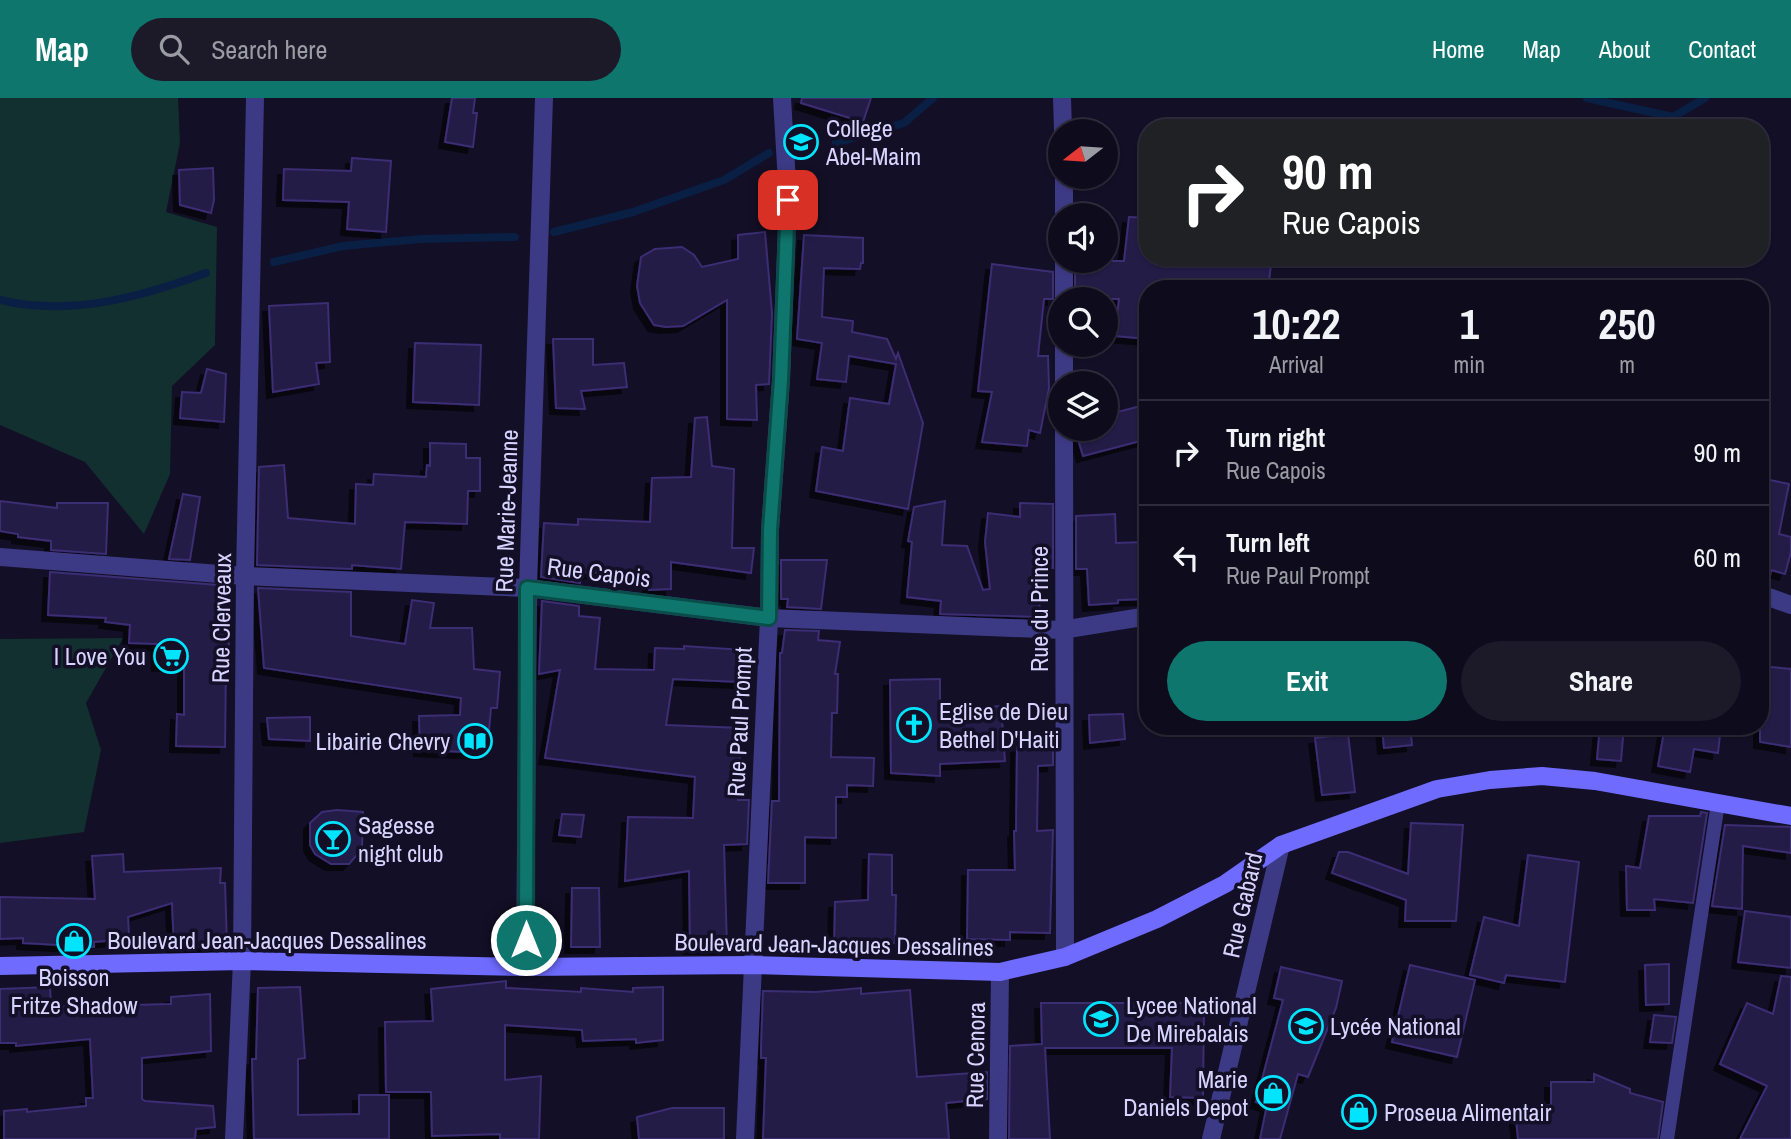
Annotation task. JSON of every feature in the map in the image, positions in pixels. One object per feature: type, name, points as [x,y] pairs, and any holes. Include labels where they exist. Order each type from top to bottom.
[{"type":"main road","name":"Boulevard Jean-Jacques Dessalines","points":[[0,966],[242,961],[526,967],[752,965],[1000,972],[1065,957],[1157,919],[1225,884],[1281,845],[1437,789],[1490,780],[1542,776],[1595,780],[1791,816]]},
{"type":"street","name":"Rue Clerveaux","points":[[234,1139],[242,961],[246,576],[256,98]]},
{"type":"street","name":"Rue Marie-Jeanne","points":[[526,967],[527,588],[544,98]]},
{"type":"street","name":"Rue Paul Prompt","points":[[745,1139],[769,618],[770,530],[781,380],[788,200],[782,98]]},
{"type":"street","points":[[1062,98],[1063,119]]},
{"type":"street","name":"Rue du Prince","points":[[1063,441],[1065,957]]},
{"type":"street","name":"Rue Capois","points":[[0,557],[246,576],[527,588],[769,618],[1062,630],[1139,617]]},
{"type":"street","points":[[1769,597],[1791,605]]},
{"type":"street","name":"Rue Gabard","points":[[1211,1139],[1281,845]]},
{"type":"street","name":"Rue Cenora","points":[[998,1139],[1000,972]]},
{"type":"lane","points":[[1667,1139],[1718,803]]},
{"type":"green space","points":[[0,98],[178,98],[180,143],[166,212],[217,227],[215,345],[172,386],[170,474],[144,534],[85,462],[0,425]]},
{"type":"green space","points":[[123,638],[86,703],[101,750],[84,832],[0,843],[0,639]]},
{"type":"building","points":[[452,98],[475,98],[473,113],[477,113],[473,147],[445,142]]},
{"type":"building","points":[[802,98],[871,98],[863,122],[801,103]]},
{"type":"building","points":[[352,158],[391,161],[386,232],[347,229],[349,202],[283,200],[284,169],[351,171]]},
{"type":"building","points":[[213,168],[214,200],[211,213],[180,205],[179,170]]},
{"type":"building","points":[[1129,217],[1139,218],[1139,266],[1271,266],[1269,280],[1139,280],[1139,338],[1118,336],[1118,287],[1075,287],[1075,273],[1118,273],[1118,261],[1124,261]]},
{"type":"building","points":[[765,232],[772,313],[769,384],[756,385],[757,420],[727,419],[727,300],[683,326],[654,325],[640,303],[637,286],[641,257],[655,249],[682,247],[694,255],[702,267],[738,259],[738,235]]},
{"type":"building","points":[[804,235],[863,238],[863,263],[860,269],[824,268],[822,317],[853,321],[852,332],[887,339],[896,359],[898,353],[923,423],[908,509],[816,491],[822,447],[843,451],[850,398],[889,404],[896,364],[849,356],[846,382],[817,379],[822,343],[797,339]]},
{"type":"building","points":[[992,264],[1053,273],[1053,287],[1048,287],[1048,299],[1044,299],[1038,356],[1048,356],[1048,371],[1048,393],[1040,433],[1029,430],[1027,446],[982,442],[992,392],[978,391]]},
{"type":"building","points":[[328,303],[330,362],[316,363],[319,384],[273,392],[269,306]]},
{"type":"building","points":[[553,339],[593,339],[593,365],[624,363],[627,387],[581,391],[585,409],[556,408]]},
{"type":"building","points":[[415,343],[481,345],[479,405],[413,402]]},
{"type":"building","points":[[207,369],[226,374],[224,422],[180,418],[182,392],[201,393]]},
{"type":"building","points":[[1139,406],[1139,441],[1083,456],[1079,441],[1118,441],[1118,412]]},
{"type":"building","points":[[707,417],[712,466],[734,469],[732,548],[754,548],[751,573],[671,562],[671,589],[649,590],[649,576],[581,572],[580,583],[541,577],[544,523],[578,525],[578,519],[650,522],[652,478],[691,477],[695,418]]},
{"type":"building","points":[[430,443],[466,444],[466,458],[480,458],[480,491],[468,491],[467,524],[405,522],[401,569],[352,565],[352,569],[257,565],[259,467],[284,465],[288,518],[355,524],[356,484],[373,485],[374,474],[426,477],[427,465],[430,466]]},
{"type":"building","points":[[1769,480],[1789,484],[1779,534],[1791,537],[1791,552],[1785,574],[1771,570],[1770,576]]},
{"type":"building","points":[[183,494],[200,497],[190,560],[169,559]]},
{"type":"building","points":[[0,501],[57,508],[57,503],[108,503],[106,554],[51,550],[51,541],[18,537],[18,534],[0,531]]},
{"type":"building","points":[[945,501],[942,545],[967,546],[983,590],[990,589],[985,542],[988,513],[1020,517],[1020,503],[1053,504],[1053,568],[1038,568],[1040,617],[940,614],[941,601],[907,597],[912,542],[908,541],[914,507]]},
{"type":"building","points":[[1115,514],[1116,543],[1139,542],[1139,599],[1089,605],[1087,569],[1076,569],[1076,516]]},
{"type":"building","points":[[781,560],[827,560],[821,609],[787,607],[788,599],[781,599]]},
{"type":"building","points":[[50,572],[231,586],[228,663],[226,662],[225,747],[176,746],[177,714],[184,715],[184,664],[158,665],[157,644],[129,643],[130,625],[105,622],[106,618],[48,615]]},
{"type":"building","points":[[258,588],[351,592],[351,636],[405,644],[412,600],[434,603],[430,628],[472,628],[474,669],[500,672],[497,708],[491,708],[487,753],[420,750],[419,716],[460,715],[461,698],[264,668]]},
{"type":"building","points":[[542,601],[579,606],[579,616],[600,618],[595,669],[654,670],[655,648],[684,649],[684,646],[743,650],[740,682],[673,679],[666,725],[741,728],[738,800],[749,800],[747,844],[724,845],[727,948],[690,948],[689,871],[625,881],[628,817],[693,818],[695,777],[545,758],[560,670],[539,674]]},
{"type":"building","points":[[785,630],[819,631],[818,640],[840,642],[835,674],[838,674],[837,713],[832,713],[831,757],[874,758],[873,786],[847,785],[847,797],[836,797],[836,838],[805,837],[805,883],[768,883],[772,801],[779,801],[780,653]]},
{"type":"building","points":[[1769,667],[1791,669],[1791,747],[1760,742],[1760,735],[1769,735]]},
{"type":"building","points":[[940,679],[940,710],[1001,706],[1005,761],[940,764],[940,776],[891,773],[890,680]]},
{"type":"building","points":[[1123,714],[1125,739],[1090,743],[1089,715]]},
{"type":"building","points":[[310,717],[310,741],[269,739],[267,718]]},
{"type":"building","points":[[1348,735],[1355,792],[1322,795],[1315,738]]},
{"type":"building","points":[[1383,735],[1411,735],[1412,745],[1384,748]]},
{"type":"building","points":[[1599,735],[1623,735],[1621,761],[1597,759]]},
{"type":"building","points":[[1663,735],[1720,735],[1718,753],[1694,749],[1690,772],[1658,766]]},
{"type":"building","points":[[1053,744],[1053,765],[1038,766],[1037,831],[1053,830],[1050,933],[1010,932],[1010,940],[967,939],[968,870],[1015,870],[1017,747]]},
{"type":"building","points":[[322,812],[363,812],[362,849],[349,864],[331,864],[315,854],[310,845],[310,823]]},
{"type":"building","points":[[1701,812],[1707,813],[1693,903],[1654,899],[1655,910],[1627,910],[1626,866],[1640,868],[1649,816],[1700,816]]},
{"type":"building","points":[[562,814],[584,815],[581,837],[559,835]]},
{"type":"building","points":[[1411,823],[1463,825],[1456,921],[1405,921],[1406,900],[1332,873],[1339,852],[1348,852],[1408,874]]},
{"type":"building","points":[[1725,825],[1791,827],[1791,853],[1743,846],[1742,909],[1712,906]]},
{"type":"building","points":[[123,854],[124,872],[221,868],[220,883],[225,883],[227,945],[174,948],[172,903],[128,917],[129,935],[117,935],[117,940],[94,942],[94,947],[23,943],[23,938],[0,939],[0,897],[95,899],[92,856]]},
{"type":"building","points":[[869,854],[892,855],[892,895],[896,895],[895,943],[868,942],[868,948],[834,949],[835,902],[868,900]]},
{"type":"building","points":[[1528,855],[1579,862],[1565,982],[1506,975],[1504,983],[1470,975],[1484,917],[1519,926]]},
{"type":"building","points":[[572,888],[599,888],[600,947],[571,947]]},
{"type":"building","points":[[1745,911],[1791,917],[1791,968],[1738,962]]},
{"type":"building","points":[[1669,964],[1669,1004],[1646,1005],[1645,965]]},
{"type":"building","points":[[1410,965],[1475,980],[1457,1057],[1392,1042]]},
{"type":"building","points":[[1281,967],[1342,981],[1336,1008],[1308,1077],[1298,1074],[1280,1139],[1260,1139],[1267,1105],[1256,1102],[1283,1000],[1274,998]]},
{"type":"building","points":[[1781,976],[1791,977],[1791,1139],[1740,1139],[1767,1086],[1720,1064],[1747,1003],[1773,1014]]},
{"type":"building","points":[[506,981],[506,988],[581,992],[581,988],[633,992],[633,988],[663,987],[663,1040],[636,1043],[636,1039],[583,1041],[582,1030],[505,1025],[505,1080],[541,1076],[539,1139],[500,1139],[500,1134],[432,1136],[431,1092],[386,1092],[385,1022],[433,1021],[431,989]]},
{"type":"building","points":[[50,987],[51,1007],[171,1004],[171,997],[210,994],[211,1051],[142,1058],[142,1099],[213,1106],[215,1127],[196,1129],[195,1139],[4,1139],[4,1111],[27,1109],[27,1112],[86,1106],[86,1098],[93,1098],[90,1039],[16,1046],[16,1043],[0,1043],[0,989]]},
{"type":"building","points":[[300,987],[305,1058],[298,1059],[298,1115],[359,1114],[359,1095],[389,1095],[389,1139],[254,1139],[252,1059],[256,1059],[258,988]]},
{"type":"building","points":[[861,988],[861,994],[910,990],[917,1077],[987,1072],[987,1099],[946,1103],[949,1139],[763,1139],[766,1058],[761,1058],[763,991],[816,992]]},
{"type":"building","points":[[1041,1003],[1204,1003],[1203,1098],[1170,1097],[1172,1048],[1045,1048],[1050,1139],[1009,1139],[1010,1046],[1042,1044]]},
{"type":"building","points":[[1654,1015],[1676,1017],[1672,1043],[1650,1042]]},
{"type":"building","points":[[1594,1074],[1630,1089],[1630,1093],[1663,1102],[1658,1139],[1518,1139],[1515,1108],[1551,1105],[1551,1082],[1594,1082]]},
{"type":"building","points":[[672,1108],[724,1108],[724,1139],[639,1139],[637,1117]]},
{"type":"waterway","points":[[836,143],[904,123],[933,98]]},
{"type":"waterway","points":[[1587,98],[1673,117],[1705,98]]},
{"type":"waterway","points":[[554,232],[633,212],[724,180],[769,153]]},
{"type":"waterway","points":[[274,262],[343,246],[421,239],[515,237]]},
{"type":"waterway","points":[[0,300],[52,306],[104,302],[156,290],[206,273]]},
{"type":"place","name":"College Abel-Maim","points":[[801,142]]},
{"type":"place","name":"I Love You","points":[[171,656]]},
{"type":"place","name":"Eglise de Dieu Bethel D'Haiti","points":[[914,725]]},
{"type":"place","name":"Libairie Chevry","points":[[475,741]]},
{"type":"place","name":"Sagesse night club","points":[[333,839]]},
{"type":"place","name":"Boisson Fritze Shadow","points":[[74,941]]},
{"type":"place","name":"Lycee National De Mirebalais","points":[[1101,1019]]},
{"type":"place","name":"Lycée National","points":[[1306,1026]]},
{"type":"place","name":"Marie Daniels Depot","points":[[1273,1093]]},
{"type":"place","name":"Proseua Alimentair","points":[[1359,1112]]},
{"type":"route","points":[[526,940],[527,588],[769,618],[770,530],[781,380],[788,200]]}]
